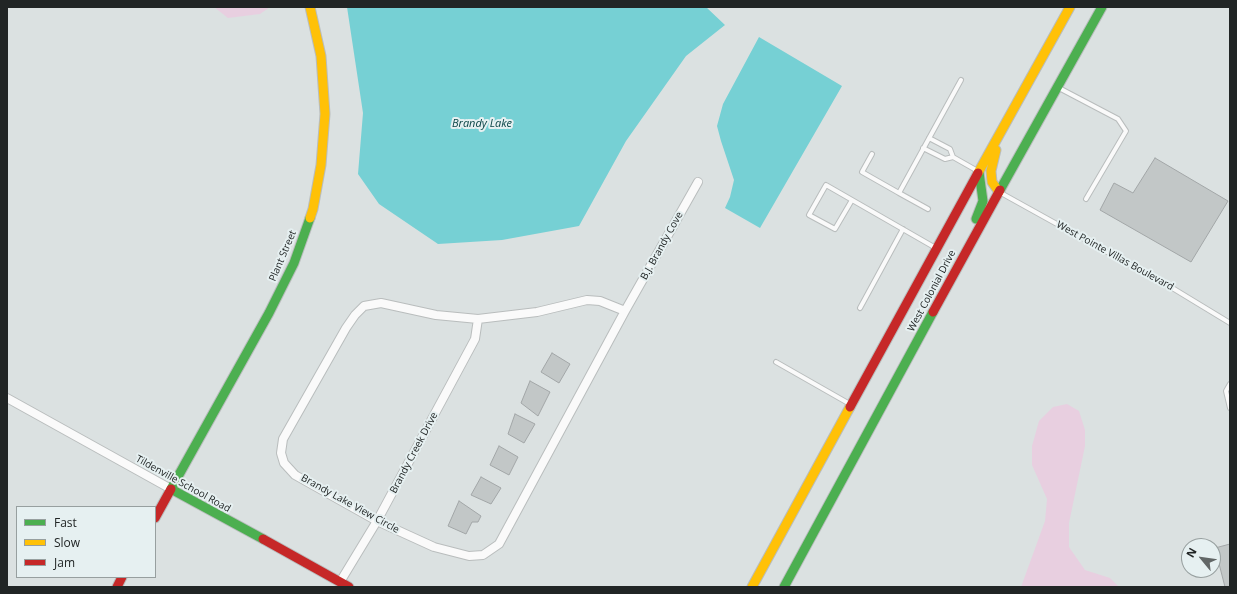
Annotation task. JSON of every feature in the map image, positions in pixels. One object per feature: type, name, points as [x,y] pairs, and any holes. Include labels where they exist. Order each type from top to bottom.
[{"type":"main road","name":"Plant Street","points":[[156,516],[269,313],[294,263],[312,209],[321,165],[325,114],[321,56],[310,7]]},
{"type":"main road","name":"West Colonial Drive","points":[[752,587],[936,248],[1070,7]]},
{"type":"main road","name":"West Colonial Drive","points":[[787,584],[956,270],[1102,7]]},
{"type":"main road","points":[[999,192],[992,182],[991,171],[1000,133]]},
{"type":"main road","points":[[956,270],[983,201],[979,172]]},
{"type":"main road","name":"Tildenville School Road","points":[[170,489],[349,587]]},
{"type":"main road","points":[[117,587],[122,578]]},
{"type":"street","name":"B.J. Brandy Cove","points":[[625,311],[698,182]]},
{"type":"street","name":"Brandy Lake View Circle","points":[[587,300],[600,301],[625,311],[499,544],[483,555],[469,556],[434,547],[377,521],[295,475],[284,463],[280,453],[283,439],[346,328],[355,314],[364,306],[381,303],[436,315],[478,319],[537,312],[587,300]]},
{"type":"street","name":"Brandy Creek Drive","points":[[340,582],[377,521],[475,339],[478,319]]},
{"type":"street","name":"Tildenville School Road","points":[[7,398],[170,489]]},
{"type":"lane","points":[[899,193],[960,80]]},
{"type":"lane","points":[[1057,87],[1118,119],[1126,131],[1086,199]]},
{"type":"lane","points":[[929,138],[950,149],[953,157],[979,172]]},
{"type":"lane","points":[[923,148],[945,159],[953,157]]},
{"type":"lane","points":[[872,154],[862,172],[928,209]]},
{"type":"lane","points":[[852,200],[835,230],[809,216],[826,185],[936,248]]},
{"type":"lane","name":"West Pointe Villas Boulevard","points":[[999,192],[1174,289],[1230,323]]},
{"type":"lane","points":[[860,308],[903,229]]},
{"type":"lane","points":[[776,362],[852,405]]},
{"type":"lane","points":[[1230,384],[1226,391],[1230,408]]},
{"type":"shaded area","points":[[214,7],[270,7],[260,14],[228,18]]},
{"type":"shaded area","points":[[1067,404],[1079,411],[1085,430],[1085,446],[1069,523],[1069,547],[1085,570],[1110,578],[1119,587],[1021,587],[1045,521],[1047,499],[1032,465],[1032,446],[1039,421],[1053,407]]},
{"type":"water","name":"Brandy Lake","points":[[347,7],[706,7],[725,25],[686,56],[626,141],[579,226],[502,240],[438,244],[379,204],[358,174],[363,113]]},
{"type":"water","points":[[759,37],[842,86],[760,228],[725,208],[730,197],[734,180],[717,126],[723,104]]},
{"type":"building","points":[[1155,158],[1228,201],[1191,262],[1100,210],[1114,183],[1133,193]]},
{"type":"building","points":[[552,353],[570,364],[559,383],[541,372]]},
{"type":"building","points":[[530,381],[550,392],[538,416],[521,403]]},
{"type":"building","points":[[515,414],[535,424],[524,443],[508,434]]},
{"type":"building","points":[[499,446],[518,457],[509,475],[490,465]]},
{"type":"building","points":[[481,477],[501,488],[491,504],[471,495]]},
{"type":"building","points":[[459,501],[481,516],[478,522],[472,522],[466,534],[448,526]]},
{"type":"building","points":[[1230,544],[1230,587],[1225,587],[1221,571],[1221,546]]},
{"type":"traffic: fast","points":[[1000,190],[1102,7]]},
{"type":"traffic: fast","points":[[976,219],[983,201],[979,172]]},
{"type":"traffic: fast","points":[[263,539],[171,489],[269,313],[294,263],[310,218]]},
{"type":"traffic: fast","points":[[784,587],[933,312]]},
{"type":"traffic: slow","points":[[310,7],[321,56],[325,114],[321,165],[310,218]]},
{"type":"traffic: slow","points":[[978,173],[1070,7]]},
{"type":"traffic: slow","points":[[996,150],[991,171],[992,182],[999,192]]},
{"type":"traffic: slow","points":[[752,587],[850,407]]},
{"type":"traffic: jam","points":[[850,407],[978,173]]},
{"type":"traffic: jam","points":[[933,312],[1000,190]]},
{"type":"traffic: jam","points":[[156,516],[171,489]]},
{"type":"traffic: jam","points":[[263,539],[349,587]]},
{"type":"traffic: jam","points":[[117,587],[122,578]]}]
